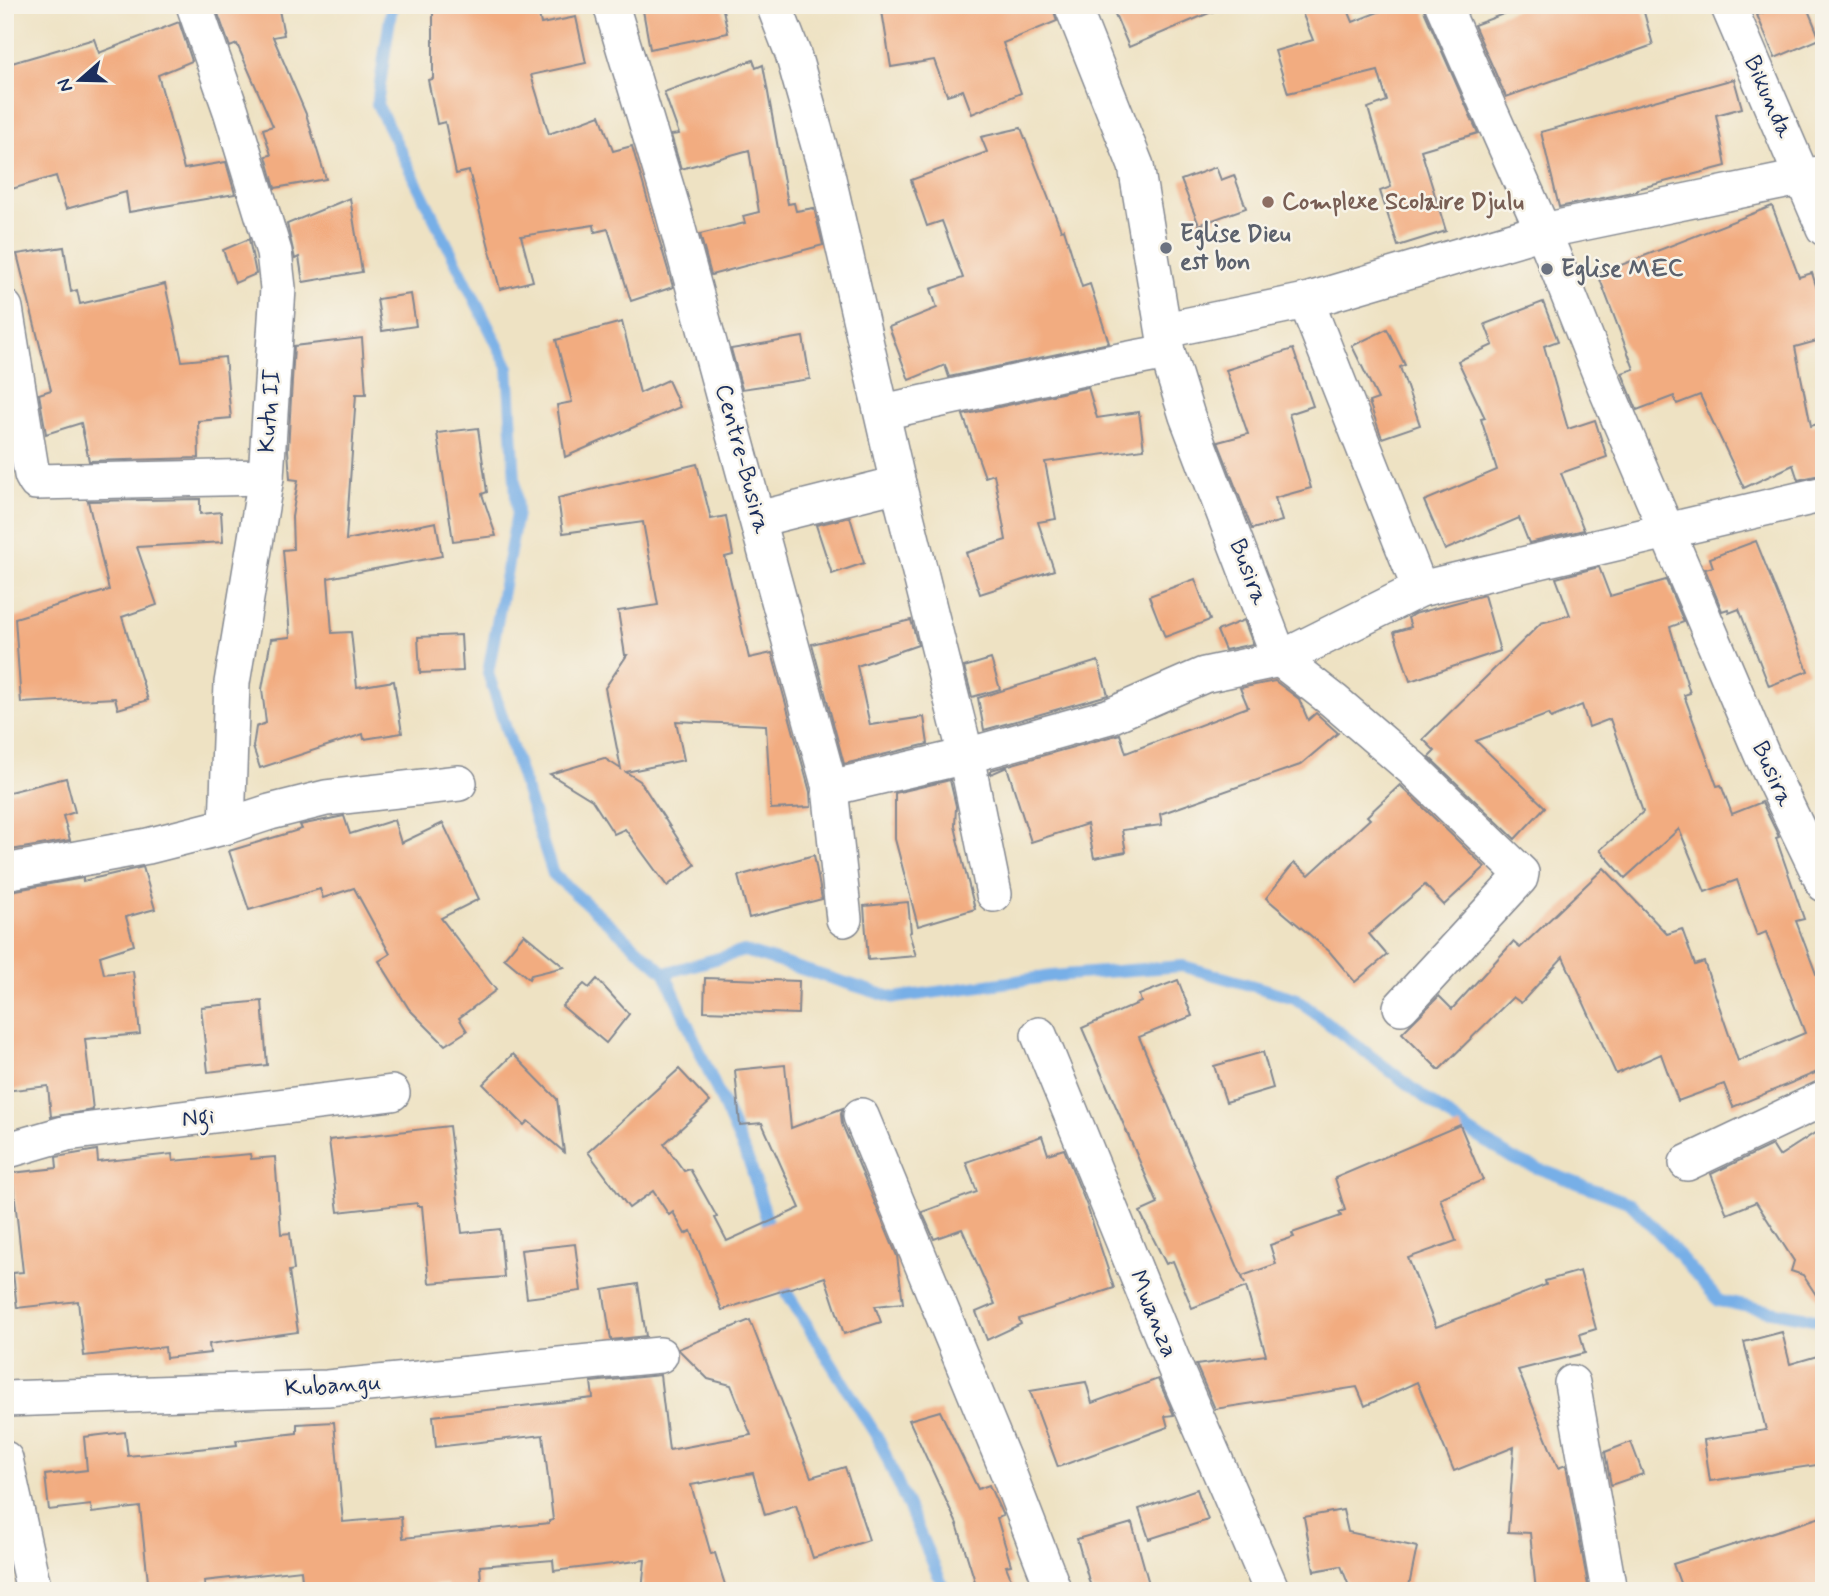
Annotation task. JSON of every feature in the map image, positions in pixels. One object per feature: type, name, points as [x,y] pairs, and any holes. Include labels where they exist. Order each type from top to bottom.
[{"type":"street","name":"Kutu II","points":[[194,5],[231,111],[274,252],[278,288],[266,477],[232,683],[227,826]]},
{"type":"street","name":"Centre-Busira","points":[[611,5],[673,207],[830,788],[844,919]]},
{"type":"street","points":[[774,5],[793,54],[827,174],[898,484],[966,756],[994,894]]},
{"type":"street","name":"Busira","points":[[1072,5],[1136,166],[1166,341],[1187,416],[1280,659]]},
{"type":"street","name":"Busira","points":[[1443,5],[1543,231],[1605,386],[1762,755],[1824,884]]},
{"type":"street","name":"Bikunda","points":[[1728,5],[1814,175],[1824,228]]},
{"type":"street","points":[[883,412],[1083,368],[1166,341],[1543,231],[1814,175]]},
{"type":"street","points":[[1306,301],[1420,589]]},
{"type":"street","points":[[5,308],[32,475],[36,482],[266,477]]},
{"type":"street","points":[[758,519],[898,484]]},
{"type":"street","points":[[830,788],[966,756],[1110,716],[1204,675],[1280,659],[1420,589],[1824,494]]},
{"type":"street","points":[[1280,659],[1413,769],[1521,873],[1520,878],[1401,1007]]},
{"type":"street","points":[[5,872],[148,846],[326,798],[459,783]]},
{"type":"street","name":"Mwanza","points":[[1039,1035],[1179,1377],[1272,1591]]},
{"type":"street","name":"Ngi","points":[[5,1151],[67,1133],[392,1093]]},
{"type":"street","points":[[1687,1163],[1824,1098]]},
{"type":"street","points":[[861,1116],[1008,1472],[1054,1591]]},
{"type":"street","name":"Kubangu","points":[[5,1399],[327,1388],[660,1355]]},
{"type":"street","points":[[1572,1383],[1609,1591]]},
{"type":"street","points":[[5,1459],[34,1591]]},
{"type":"building","points":[[223,5],[278,5],[284,35],[273,37],[306,114],[326,179],[275,188],[266,156],[271,155],[263,129],[273,126],[237,44],[230,47],[216,8]]},
{"type":"building","points":[[433,5],[537,5],[541,24],[576,17],[586,63],[531,75],[549,134],[600,115],[613,151],[632,146],[673,287],[631,301],[608,229],[595,232],[594,225],[521,236],[533,281],[500,289],[469,171],[456,174],[445,122],[437,124],[428,80],[433,79]]},
{"type":"building","points":[[642,5],[722,5],[728,33],[650,49]]},
{"type":"building","points":[[881,5],[1052,5],[1057,21],[1003,43],[1021,93],[972,114],[963,90],[947,95],[934,60],[891,67]]},
{"type":"building","points":[[1111,5],[1228,5],[1129,47]]},
{"type":"building","points":[[1299,5],[1346,5],[1353,22],[1396,5],[1423,5],[1478,133],[1421,150],[1446,231],[1398,246],[1380,191],[1391,187],[1368,108],[1387,101],[1378,71],[1288,93],[1275,51],[1313,40]]},
{"type":"building","points":[[1527,5],[1642,5],[1653,45],[1506,97],[1474,25]]},
{"type":"building","points":[[1781,5],[1806,5],[1820,39],[1775,58],[1757,15]]},
{"type":"building","points":[[179,22],[192,61],[158,75],[184,169],[226,162],[235,194],[129,212],[126,192],[66,209],[56,176],[5,191],[5,65],[94,39],[99,53]]},
{"type":"building","points":[[753,60],[756,68],[763,65],[788,204],[794,203],[796,211],[814,208],[823,245],[711,275],[700,234],[745,223],[743,216],[759,212],[749,150],[681,169],[671,135],[679,134],[664,92]]},
{"type":"building","points":[[1734,79],[1742,108],[1716,115],[1726,166],[1637,191],[1559,207],[1541,132]]},
{"type":"building","points":[[1021,128],[1061,230],[1064,229],[1082,287],[1090,284],[1109,343],[949,377],[945,365],[909,380],[889,327],[937,308],[931,289],[963,278],[942,221],[927,226],[911,180],[987,152],[981,137]]},
{"type":"building","points":[[1216,167],[1221,180],[1234,175],[1246,208],[1199,225],[1181,180]]},
{"type":"building","points":[[350,198],[362,272],[303,282],[299,257],[295,259],[287,224]]},
{"type":"building","points":[[1772,206],[1799,277],[1812,273],[1824,311],[1824,339],[1795,347],[1811,426],[1824,422],[1824,474],[1798,480],[1793,465],[1744,488],[1700,395],[1677,404],[1674,396],[1637,410],[1622,373],[1634,369],[1598,274]]},
{"type":"building","points":[[249,239],[256,274],[235,283],[223,250]]},
{"type":"building","points":[[64,247],[71,292],[77,290],[80,304],[165,284],[182,361],[225,357],[231,418],[198,421],[199,458],[89,461],[81,423],[46,434],[39,394],[51,390],[17,254]]},
{"type":"building","points":[[411,294],[416,326],[382,331],[377,299]]},
{"type":"building","points":[[1543,302],[1558,341],[1544,346],[1568,429],[1595,420],[1607,457],[1561,473],[1584,530],[1529,543],[1519,518],[1445,550],[1424,501],[1497,470],[1481,419],[1485,418],[1458,361],[1493,345],[1485,324]]},
{"type":"building","points":[[622,322],[640,393],[668,380],[680,407],[565,457],[557,405],[572,402],[556,340]]},
{"type":"building","points":[[1387,329],[1405,365],[1400,367],[1420,425],[1382,438],[1369,402],[1378,399],[1352,346]]},
{"type":"building","points":[[803,337],[810,379],[742,389],[731,349]]},
{"type":"building","points":[[362,338],[366,394],[356,394],[346,540],[436,522],[442,556],[328,578],[332,633],[351,632],[357,687],[394,681],[402,733],[364,739],[363,734],[260,768],[253,747],[256,727],[266,723],[262,689],[271,639],[290,637],[283,550],[293,549],[292,517],[298,480],[290,479],[288,450],[294,346]]},
{"type":"building","points":[[1293,349],[1313,406],[1289,414],[1311,488],[1275,498],[1282,521],[1252,529],[1218,442],[1248,434],[1226,370]]},
{"type":"building","points":[[1088,387],[1097,418],[1139,412],[1144,449],[1045,462],[1056,519],[1038,522],[1054,570],[980,594],[966,553],[1006,540],[994,474],[985,477],[963,415]]},
{"type":"building","points":[[478,428],[487,492],[482,494],[496,536],[453,541],[437,433]]},
{"type":"building","points":[[697,464],[711,519],[726,516],[733,555],[725,557],[749,658],[772,653],[810,792],[811,807],[771,809],[766,725],[676,721],[684,760],[626,772],[640,781],[695,865],[667,886],[625,829],[614,834],[592,800],[550,774],[604,758],[621,769],[605,688],[627,655],[618,611],[658,605],[643,522],[563,533],[558,498]]},
{"type":"building","points":[[200,499],[200,514],[221,512],[223,542],[137,547],[157,605],[122,617],[148,700],[118,709],[115,698],[21,703],[15,618],[109,590],[88,501]]},
{"type":"building","points":[[850,517],[864,563],[832,574],[816,525]]},
{"type":"building","points":[[1756,541],[1808,671],[1769,686],[1739,609],[1729,613],[1728,609],[1722,611],[1705,569],[1713,567],[1710,558]]},
{"type":"building","points":[[1599,567],[1610,596],[1666,580],[1684,622],[1670,627],[1690,693],[1684,695],[1717,786],[1721,785],[1732,814],[1762,802],[1779,837],[1776,838],[1804,919],[1796,921],[1818,979],[1824,977],[1824,1074],[1820,1071],[1733,1107],[1724,1084],[1678,1101],[1661,1054],[1616,1074],[1563,957],[1521,1003],[1513,997],[1439,1070],[1402,1033],[1439,996],[1452,1009],[1513,942],[1520,948],[1604,868],[1667,934],[1682,929],[1695,965],[1704,962],[1738,1061],[1805,1033],[1766,932],[1757,936],[1737,880],[1705,892],[1679,829],[1625,878],[1600,850],[1643,812],[1610,719],[1589,727],[1582,705],[1551,718],[1549,714],[1476,741],[1545,807],[1515,839],[1429,757],[1435,751],[1423,739],[1541,623],[1570,615],[1556,578]]},
{"type":"building","points":[[1195,579],[1210,620],[1165,637],[1149,596]]},
{"type":"building","points":[[1484,595],[1500,651],[1410,681],[1394,632],[1411,627],[1408,618],[1414,614]]},
{"type":"building","points":[[911,620],[918,645],[857,666],[870,725],[924,717],[928,744],[844,764],[812,644]]},
{"type":"building","points":[[1244,620],[1253,644],[1225,650],[1217,631]]},
{"type":"building","points":[[461,635],[463,671],[420,673],[418,637]]},
{"type":"building","points":[[991,659],[1000,689],[972,697],[964,667]]},
{"type":"building","points":[[1098,661],[1108,695],[984,730],[978,698]]},
{"type":"building","points":[[1275,681],[1299,699],[1308,720],[1316,713],[1338,733],[1300,765],[1160,814],[1162,825],[1122,830],[1126,852],[1094,858],[1087,824],[1031,842],[1007,767],[991,774],[991,770],[1120,734],[1126,753],[1248,707],[1240,688]]},
{"type":"building","points":[[66,778],[75,812],[63,816],[70,840],[5,851],[5,793]]},
{"type":"building","points":[[950,780],[956,806],[957,839],[975,909],[918,926],[895,839],[895,793]]},
{"type":"building","points":[[1400,785],[1485,867],[1444,905],[1425,885],[1369,934],[1387,955],[1355,982],[1329,951],[1266,898],[1294,863],[1309,875],[1370,819],[1367,816]]},
{"type":"building","points":[[344,816],[350,834],[394,820],[401,843],[443,823],[479,899],[441,918],[496,990],[459,1018],[467,1031],[445,1045],[409,1009],[379,961],[390,954],[354,888],[323,898],[320,889],[249,910],[229,851],[302,829],[300,825]]},
{"type":"building","points":[[814,855],[822,899],[749,918],[738,876]]},
{"type":"building","points":[[143,867],[155,909],[126,917],[134,945],[100,956],[104,974],[133,971],[140,1034],[85,1039],[93,1110],[51,1117],[48,1086],[5,1091],[5,892],[83,878],[83,881]]},
{"type":"building","points":[[908,902],[909,933],[916,956],[868,960],[864,906]]},
{"type":"building","points":[[524,934],[564,967],[531,975],[529,979],[504,958]]},
{"type":"building","points":[[705,978],[799,981],[798,1014],[704,1011]]},
{"type":"building","points":[[597,979],[629,1014],[606,1043],[562,1006],[584,984],[589,988]]},
{"type":"building","points":[[1178,980],[1192,1016],[1139,1037],[1245,1284],[1242,1276],[1276,1264],[1270,1245],[1294,1237],[1292,1233],[1341,1216],[1339,1212],[1345,1210],[1335,1178],[1460,1125],[1483,1180],[1440,1198],[1456,1241],[1408,1258],[1436,1327],[1546,1285],[1545,1281],[1580,1271],[1596,1329],[1580,1334],[1585,1353],[1518,1370],[1558,1468],[1566,1465],[1589,1591],[1536,1591],[1530,1533],[1508,1532],[1514,1447],[1454,1471],[1417,1382],[1365,1406],[1357,1387],[1215,1409],[1196,1365],[1266,1355],[1246,1287],[1192,1308],[1173,1261],[1166,1264],[1140,1212],[1158,1204],[1082,1028],[1141,1002],[1139,995]]},
{"type":"building","points":[[262,1001],[267,1065],[208,1072],[201,1007]]},
{"type":"building","points":[[1263,1052],[1273,1088],[1226,1102],[1214,1066]]},
{"type":"building","points":[[513,1054],[557,1099],[564,1152],[528,1121],[524,1125],[483,1084]]},
{"type":"building","points":[[785,1065],[791,1128],[843,1108],[842,1124],[897,1256],[903,1303],[875,1306],[881,1322],[844,1334],[825,1277],[722,1310],[691,1231],[685,1234],[673,1212],[669,1215],[653,1191],[629,1208],[588,1152],[679,1069],[710,1102],[664,1144],[684,1171],[690,1169],[727,1241],[800,1208],[762,1123],[740,1125],[735,1070]]},
{"type":"building","points":[[449,1126],[462,1233],[500,1229],[504,1277],[429,1283],[422,1206],[417,1206],[417,1203],[338,1212],[329,1140]]},
{"type":"building","points":[[1824,1127],[1824,1307],[1803,1275],[1791,1271],[1794,1261],[1756,1202],[1727,1214],[1711,1174],[1772,1145],[1779,1156]]},
{"type":"building","points":[[1042,1136],[1048,1154],[1064,1149],[1087,1206],[1114,1288],[1019,1319],[1021,1324],[987,1340],[976,1312],[995,1304],[962,1229],[934,1239],[922,1212],[977,1192],[966,1162]]},
{"type":"building","points":[[97,1150],[98,1162],[172,1154],[173,1161],[250,1154],[251,1159],[275,1157],[281,1234],[290,1233],[294,1270],[289,1271],[298,1332],[209,1344],[210,1353],[166,1358],[165,1347],[84,1356],[78,1301],[17,1308],[13,1273],[23,1272],[12,1173],[57,1168],[56,1157]]},
{"type":"building","points":[[575,1244],[581,1291],[527,1298],[521,1250]]},
{"type":"building","points":[[638,1284],[646,1336],[611,1340],[603,1290]]},
{"type":"building","points":[[750,1320],[811,1477],[845,1467],[869,1540],[813,1558],[796,1505],[765,1515],[753,1473],[691,1485],[711,1554],[715,1553],[727,1591],[642,1591],[645,1560],[554,1571],[553,1560],[480,1566],[482,1591],[448,1591],[447,1584],[377,1591],[303,1591],[301,1570],[204,1581],[205,1591],[149,1591],[140,1507],[92,1513],[91,1505],[49,1510],[45,1475],[87,1470],[84,1437],[125,1432],[128,1456],[237,1445],[236,1440],[297,1433],[297,1424],[334,1422],[343,1522],[401,1517],[403,1538],[549,1523],[553,1520],[543,1435],[436,1447],[433,1416],[593,1398],[591,1382],[660,1375],[669,1450],[751,1435],[731,1385],[708,1379],[678,1349]]},
{"type":"building","points":[[1782,1332],[1790,1364],[1824,1354],[1824,1464],[1710,1481],[1704,1440],[1766,1430],[1744,1342]]},
{"type":"building","points":[[1158,1379],[1174,1415],[1165,1416],[1168,1427],[1058,1467],[1030,1391],[1086,1382],[1092,1403]]},
{"type":"building","points":[[940,1411],[978,1489],[989,1485],[1003,1516],[997,1518],[1011,1565],[1006,1566],[1016,1591],[978,1591],[957,1524],[909,1420]]},
{"type":"building","points":[[1631,1442],[1643,1474],[1611,1485],[1605,1452]]},
{"type":"building","points":[[1197,1489],[1208,1520],[1149,1539],[1139,1509]]},
{"type":"building","points":[[1343,1510],[1348,1532],[1417,1547],[1408,1591],[1351,1591],[1341,1566],[1314,1571],[1304,1517]]},
{"type":"building","points":[[1824,1516],[1824,1591],[1683,1591],[1673,1564]]},
{"type":"building","points":[[1132,1523],[1151,1591],[1092,1591],[1077,1539]]},
{"type":"waterway","points":[[392,5],[377,104],[508,366],[517,513],[488,673],[553,874],[665,973],[744,951],[894,998],[1052,976],[1183,966],[1295,998],[1466,1129],[1513,1159],[1630,1203],[1719,1301],[1824,1321]]},
{"type":"waterway","points":[[665,973],[751,1167],[772,1237]]},
{"type":"waterway","points":[[783,1275],[787,1293],[879,1440],[945,1591]]},
{"type":"place","name":"Complexe Scolaire Djulu","points":[[1268,202]]},
{"type":"place","name":"Eglise Dieu est bon","points":[[1166,248]]},
{"type":"place","name":"Eglise MEC","points":[[1547,269]]}]
